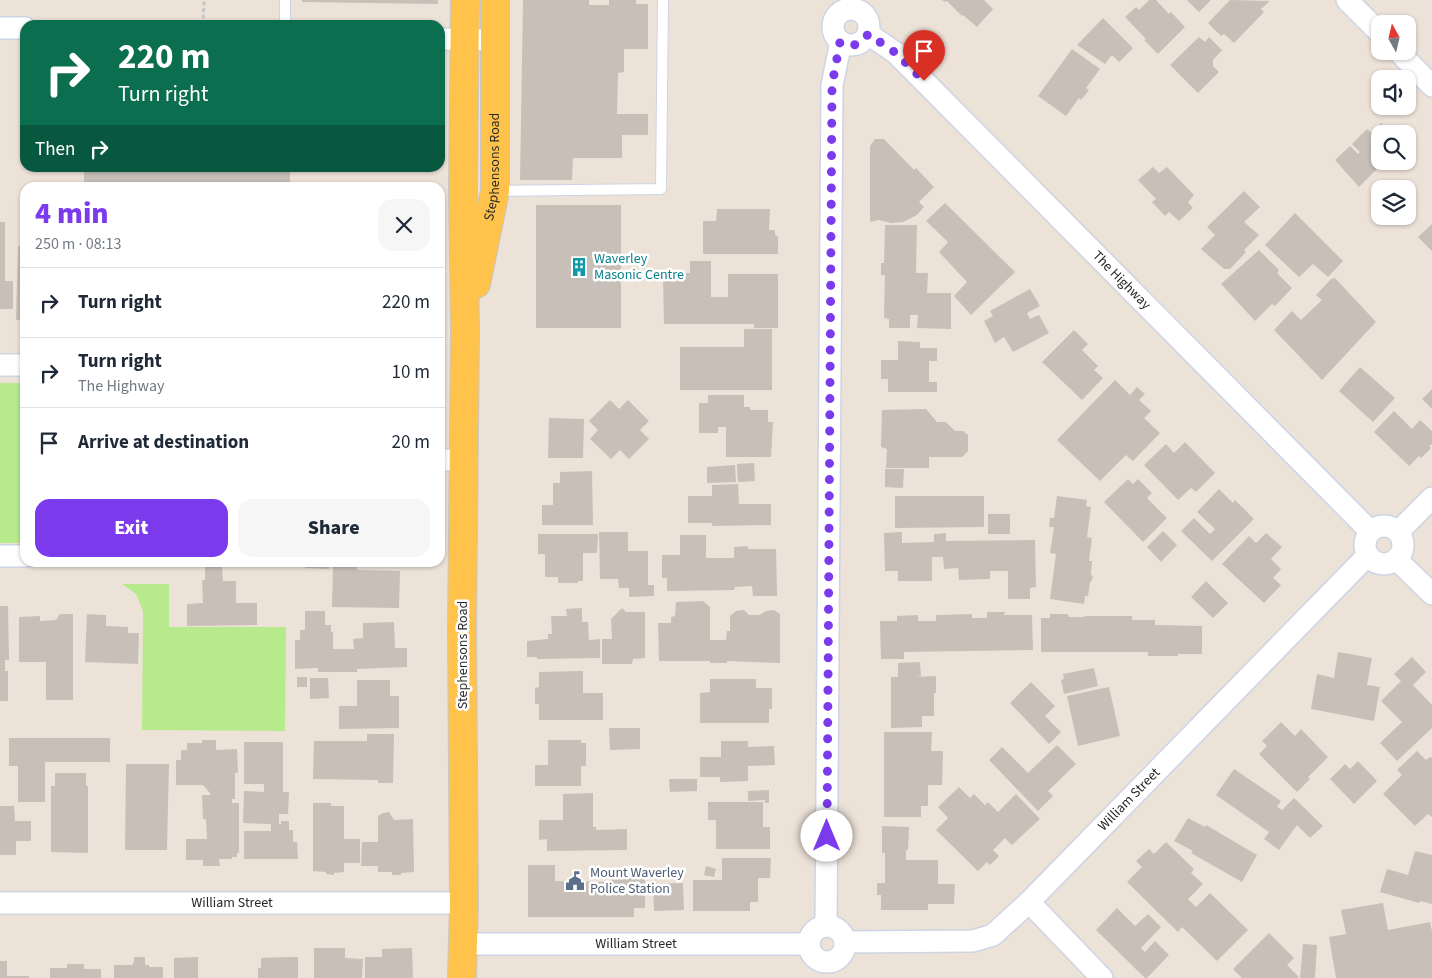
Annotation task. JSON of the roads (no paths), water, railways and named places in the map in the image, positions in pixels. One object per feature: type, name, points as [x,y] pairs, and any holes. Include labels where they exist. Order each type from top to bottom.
[{"type":"main road","name":"Stephensons Road","points":[[465,0],[452,39],[462,192],[465,332]]},
{"type":"main road","name":"Stephensons Road","points":[[462,978],[464,904],[452,460],[465,332],[495,191],[495,0]]},
{"type":"main road","points":[[462,192],[495,191]]},
{"type":"street","points":[[1347,0],[1371,24]]},
{"type":"street","points":[[837,6],[862,12],[868,22],[868,34],[864,40],[858,44],[847,45],[840,42],[835,36],[833,29],[837,6]]},
{"type":"street","points":[[0,28],[20,28]]},
{"type":"street","name":"The Highway","points":[[868,34],[896,53],[1370,531]]},
{"type":"street","points":[[452,39],[494,40]]},
{"type":"street","points":[[826,926],[832,85],[840,42]]},
{"type":"street","points":[[1407,60],[1432,86]]},
{"type":"street","points":[[0,365],[20,365]]},
{"type":"street","points":[[1398,532],[1432,498]]},
{"type":"street","points":[[1383,526],[1389,526],[1398,532],[1403,544],[1402,551],[1396,559],[1384,564],[1377,562],[1368,555],[1365,542],[1370,531],[1383,526]]},
{"type":"street","name":"William Street","points":[[845,942],[972,941],[993,935],[1029,902],[1368,555]]},
{"type":"street","points":[[0,556],[20,556]]},
{"type":"street","points":[[1396,559],[1432,594]]},
{"type":"street","points":[[1029,902],[1102,978]]},
{"type":"street","name":"William Street","points":[[0,903],[464,904]]},
{"type":"street","points":[[826,926],[838,929],[845,942],[842,954],[827,970],[815,957],[810,944],[814,932],[826,926]]},
{"type":"street","name":"William Street","points":[[462,944],[810,944]]},
{"type":"lane","points":[[285,0],[285,20]]},
{"type":"lane","points":[[495,191],[661,190],[663,0]]},
{"type":"place","name":"Waverley Masonic Centre","points":[[579,267]]},
{"type":"place","name":"Mount Waverley Police Station","points":[[575,881]]}]
